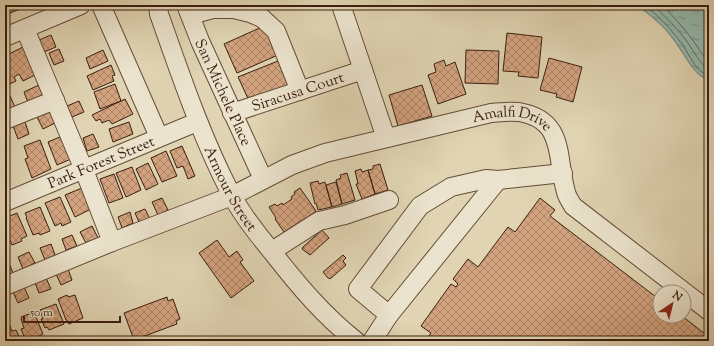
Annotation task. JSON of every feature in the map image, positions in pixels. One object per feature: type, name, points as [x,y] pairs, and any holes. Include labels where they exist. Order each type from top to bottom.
[{"type":"street","points":[[5,37],[81,5]]},
{"type":"street","points":[[101,5],[159,137]]},
{"type":"street","name":"Armour Street","points":[[158,5],[159,14],[197,122],[232,196],[272,252],[321,309],[341,329],[356,341]]},
{"type":"street","points":[[340,5],[386,138]]},
{"type":"street","points":[[188,10],[234,9],[262,18],[276,31],[300,91]]},
{"type":"street","name":"San Michele Place","points":[[188,10],[200,41],[263,179]]},
{"type":"street","points":[[25,29],[84,170],[112,242]]},
{"type":"street","name":"Siracusa Court","points":[[232,113],[363,70]]},
{"type":"street","points":[[5,120],[55,100]]},
{"type":"street","name":"Amalfi Drive","points":[[5,286],[112,242],[232,196],[292,165],[325,153],[491,113],[519,112],[540,119],[551,130],[558,144],[566,193],[573,206],[709,311]]},
{"type":"street","name":"Park Forest Street","points":[[5,202],[197,122]]},
{"type":"street","points":[[388,315],[358,289],[420,206],[451,187],[486,179],[498,180],[563,173]]},
{"type":"street","points":[[372,341],[388,315],[498,180]]},
{"type":"street","points":[[272,252],[319,221],[345,215],[389,200]]},
{"type":"water","points":[[636,5],[709,5],[709,80],[700,75],[689,63],[675,41],[665,29],[644,10]]},
{"type":"building","points":[[5,5],[24,5],[19,7],[20,9],[5,15]]},
{"type":"building","points":[[264,26],[278,55],[237,73],[224,44]]},
{"type":"building","points":[[507,33],[542,37],[538,78],[518,76],[519,72],[503,71]]},
{"type":"building","points":[[51,35],[56,47],[44,52],[39,40]]},
{"type":"building","points":[[25,46],[37,74],[23,81],[19,74],[14,77],[16,81],[5,86],[5,56]]},
{"type":"building","points":[[59,49],[64,61],[54,65],[49,53]]},
{"type":"building","points":[[103,50],[108,61],[90,69],[86,58]]},
{"type":"building","points":[[466,50],[499,51],[498,84],[465,83]]},
{"type":"building","points":[[549,58],[582,67],[573,102],[556,97],[557,94],[540,90]]},
{"type":"building","points":[[444,60],[446,66],[455,62],[466,94],[438,104],[428,75],[436,72],[434,64]]},
{"type":"building","points":[[278,61],[290,89],[251,105],[238,77]]},
{"type":"building","points":[[111,65],[115,75],[112,76],[114,81],[93,90],[87,76]]},
{"type":"building","points":[[115,84],[121,101],[100,109],[94,92]]},
{"type":"building","points":[[39,85],[44,99],[29,105],[24,92]]},
{"type":"building","points":[[422,85],[432,116],[398,126],[389,95]]},
{"type":"building","points":[[10,96],[15,107],[5,111],[5,99]]},
{"type":"building","points":[[125,99],[133,114],[112,124],[109,120],[102,123],[100,119],[96,121],[92,115]]},
{"type":"building","points":[[79,101],[84,112],[72,117],[67,106]]},
{"type":"building","points":[[50,110],[55,123],[43,129],[37,117]]},
{"type":"building","points":[[25,122],[29,134],[18,139],[13,126]]},
{"type":"building","points":[[129,122],[133,134],[113,142],[109,129]]},
{"type":"building","points":[[93,134],[99,147],[87,151],[83,138]]},
{"type":"building","points":[[62,136],[71,159],[57,165],[48,142]]},
{"type":"building","points":[[40,140],[51,169],[32,178],[25,159],[28,158],[24,146]]},
{"type":"building","points":[[182,146],[195,176],[188,179],[183,166],[177,168],[170,151]]},
{"type":"building","points":[[166,151],[177,176],[162,182],[151,158]]},
{"type":"building","points":[[148,163],[158,184],[146,190],[136,169]]},
{"type":"building","points":[[380,164],[388,190],[375,194],[368,170],[373,169],[373,166]]},
{"type":"building","points":[[132,167],[141,190],[126,197],[116,173]]},
{"type":"building","points":[[361,169],[362,172],[368,170],[375,194],[362,199],[356,184],[358,184],[355,171]]},
{"type":"building","points":[[347,173],[355,200],[342,204],[336,180],[341,178],[340,175]]},
{"type":"building","points":[[114,174],[123,198],[109,203],[100,179]]},
{"type":"building","points":[[318,181],[319,184],[325,182],[332,207],[318,210],[310,183]]},
{"type":"building","points":[[336,182],[342,204],[332,207],[326,185]]},
{"type":"building","points":[[82,188],[91,209],[75,217],[65,195]]},
{"type":"building","points":[[300,188],[316,211],[306,219],[284,232],[269,207],[275,204],[277,206],[282,203],[283,205],[292,199],[291,197],[295,194],[294,192]]},
{"type":"building","points":[[60,197],[71,222],[62,226],[61,223],[55,226],[45,203]]},
{"type":"building","points":[[162,198],[168,210],[158,215],[152,202]]},
{"type":"building","points":[[540,198],[555,210],[550,216],[652,294],[652,324],[692,324],[709,337],[709,341],[425,341],[431,333],[421,326],[451,284],[456,287],[458,284],[453,279],[468,259],[478,267],[508,227],[515,232]]},
{"type":"building","points":[[40,207],[50,231],[40,235],[39,233],[33,235],[25,213]]},
{"type":"building","points":[[145,209],[150,219],[140,224],[135,213]]},
{"type":"building","points":[[130,212],[133,223],[122,228],[118,217]]},
{"type":"building","points":[[17,213],[27,236],[21,239],[22,241],[12,245],[5,228],[5,218]]},
{"type":"building","points":[[92,226],[98,238],[86,243],[80,232]]},
{"type":"building","points":[[322,230],[329,238],[310,255],[302,249]]},
{"type":"building","points":[[72,235],[77,246],[66,250],[62,239]]},
{"type":"building","points":[[217,240],[229,257],[237,251],[243,260],[240,262],[254,281],[231,298],[199,253]]},
{"type":"building","points":[[51,244],[55,255],[45,260],[40,248]]},
{"type":"building","points":[[29,252],[35,263],[23,269],[18,257]]},
{"type":"building","points":[[343,255],[346,258],[343,261],[346,265],[330,279],[328,278],[323,272]]},
{"type":"building","points":[[8,261],[13,273],[5,277],[5,263]]},
{"type":"building","points":[[68,269],[72,280],[61,285],[56,274]]},
{"type":"building","points":[[46,278],[51,289],[39,293],[35,283]]},
{"type":"building","points":[[24,287],[29,298],[18,303],[13,292]]},
{"type":"building","points":[[67,295],[68,297],[75,295],[83,318],[69,324],[58,299]]},
{"type":"building","points":[[167,297],[168,301],[173,299],[180,319],[176,321],[177,324],[134,340],[124,313]]},
{"type":"building","points":[[56,304],[64,324],[49,330],[47,327],[45,328],[41,319],[43,319],[40,310]]},
{"type":"building","points":[[34,312],[43,334],[37,337],[38,340],[26,341],[21,329],[24,328],[21,317]]},
{"type":"building","points":[[8,321],[12,331],[16,330],[21,341],[5,341],[5,322]]}]
